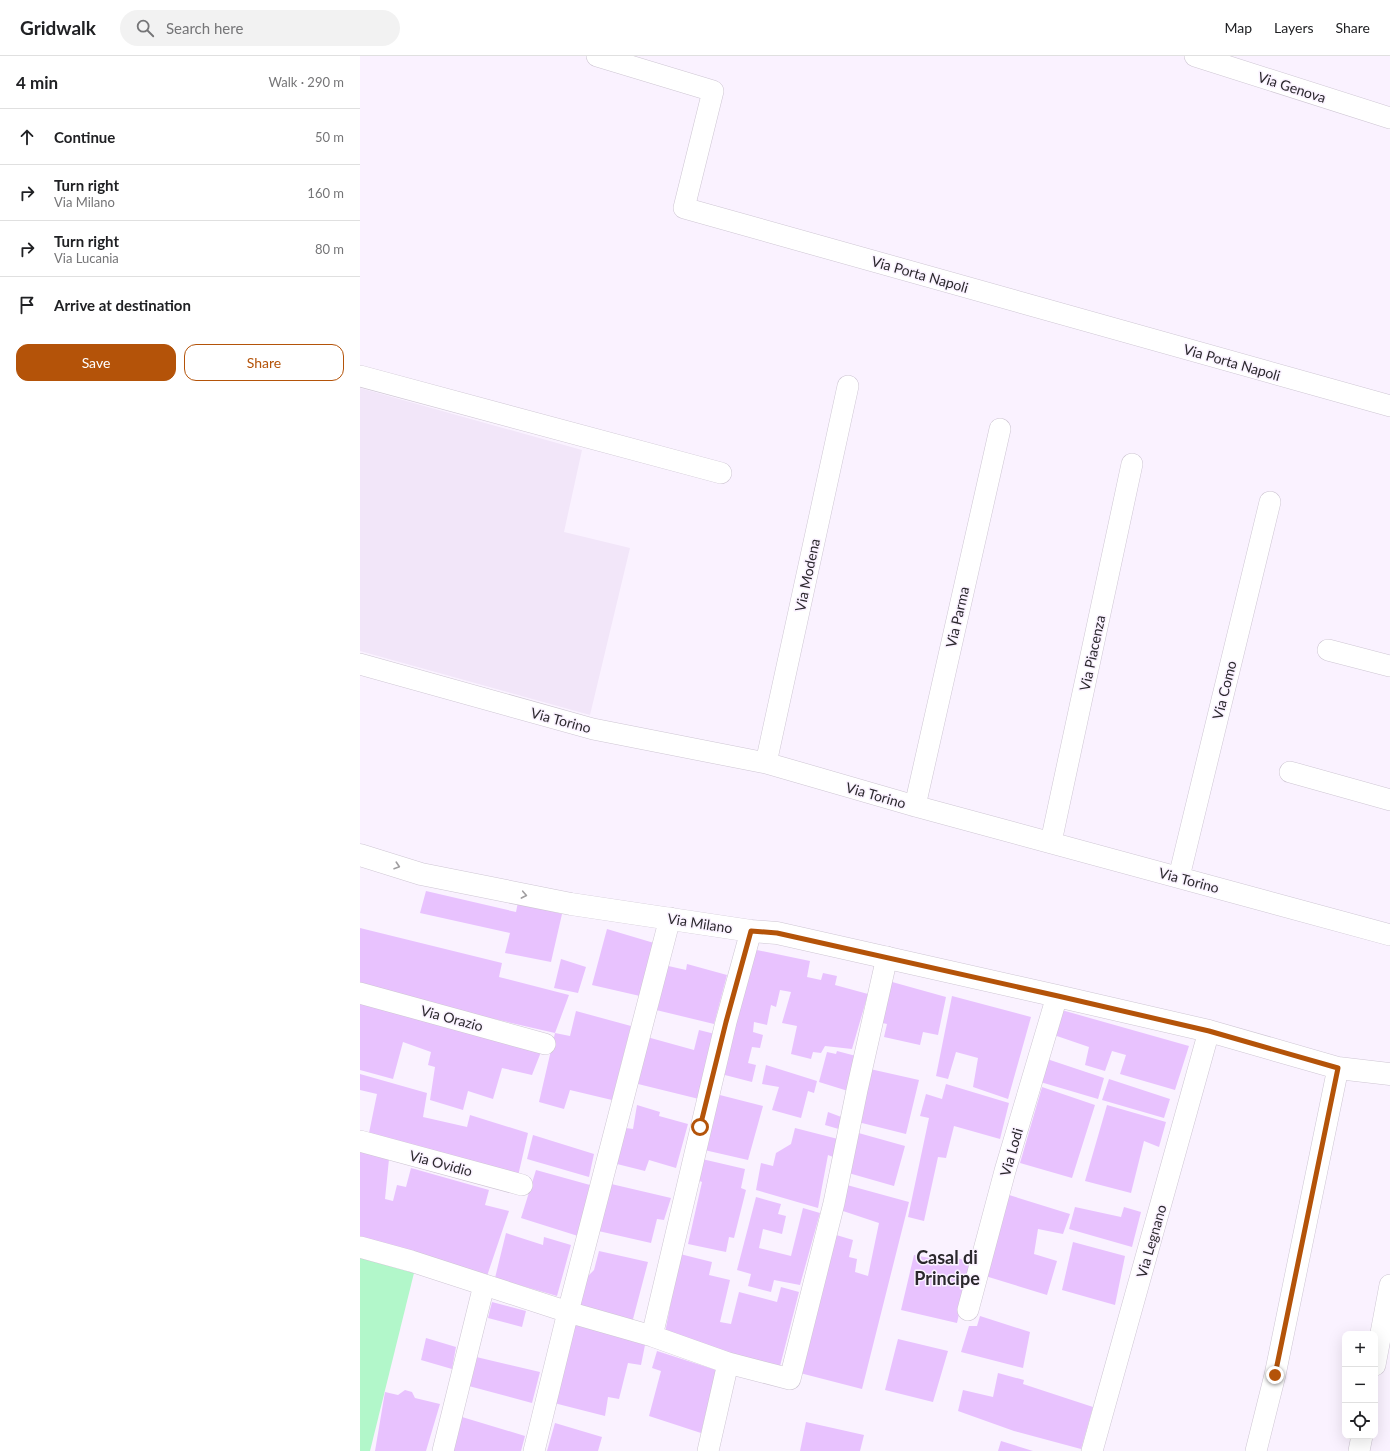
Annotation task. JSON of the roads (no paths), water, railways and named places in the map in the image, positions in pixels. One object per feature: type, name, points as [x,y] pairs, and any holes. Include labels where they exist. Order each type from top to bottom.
[{"type":"street","name":"Via Porta Napoli","points":[[597,56],[713,91],[684,208],[1390,406]]},
{"type":"street","name":"Via Genova","points":[[1195,56],[1390,118]]},
{"type":"street","points":[[360,376],[721,473]]},
{"type":"street","name":"Via Modena","points":[[766,763],[848,386]]},
{"type":"street","name":"Via Parma","points":[[915,806],[1000,429]]},
{"type":"street","name":"Via Piacenza","points":[[1051,842],[1132,464]]},
{"type":"street","name":"Via Como","points":[[1179,877],[1270,502]]},
{"type":"street","points":[[1328,650],[1390,666]]},
{"type":"street","name":"Via Torino","points":[[360,664],[593,729],[766,763],[915,806],[1390,935]]},
{"type":"street","points":[[1290,772],[1390,800]]},
{"type":"street","name":"Via Milano","points":[[360,855],[421,874],[571,904],[751,931],[777,933],[1209,1031],[1338,1068],[1390,1074]]},
{"type":"street","points":[[534,1451],[568,1312],[670,918]]},
{"type":"street","points":[[652,1336],[722,1037],[751,931]]},
{"type":"street","points":[[360,1247],[411,1261],[568,1312],[652,1336],[728,1363],[790,1379],[834,1203],[857,1090],[887,957]]},
{"type":"street","name":"Via Orazio","points":[[360,993],[545,1044]]},
{"type":"street","name":"Via Lodi","points":[[968,1310],[1005,1171],[1058,996]]},
{"type":"street","name":"Via Legnano","points":[[1092,1451],[1209,1031]]},
{"type":"street","points":[[1256,1451],[1275,1375],[1338,1068]]},
{"type":"street","name":"Via Ovidio","points":[[360,1141],[522,1185]]},
{"type":"street","points":[[443,1451],[484,1285]]},
{"type":"street","points":[[1378,1349],[1390,1285]]},
{"type":"street","points":[[708,1451],[728,1363]]},
{"type":"street","points":[[1359,1451],[1361,1439]]},
{"type":"district","name":"Casal di Principe","points":[[947,1267]]}]
